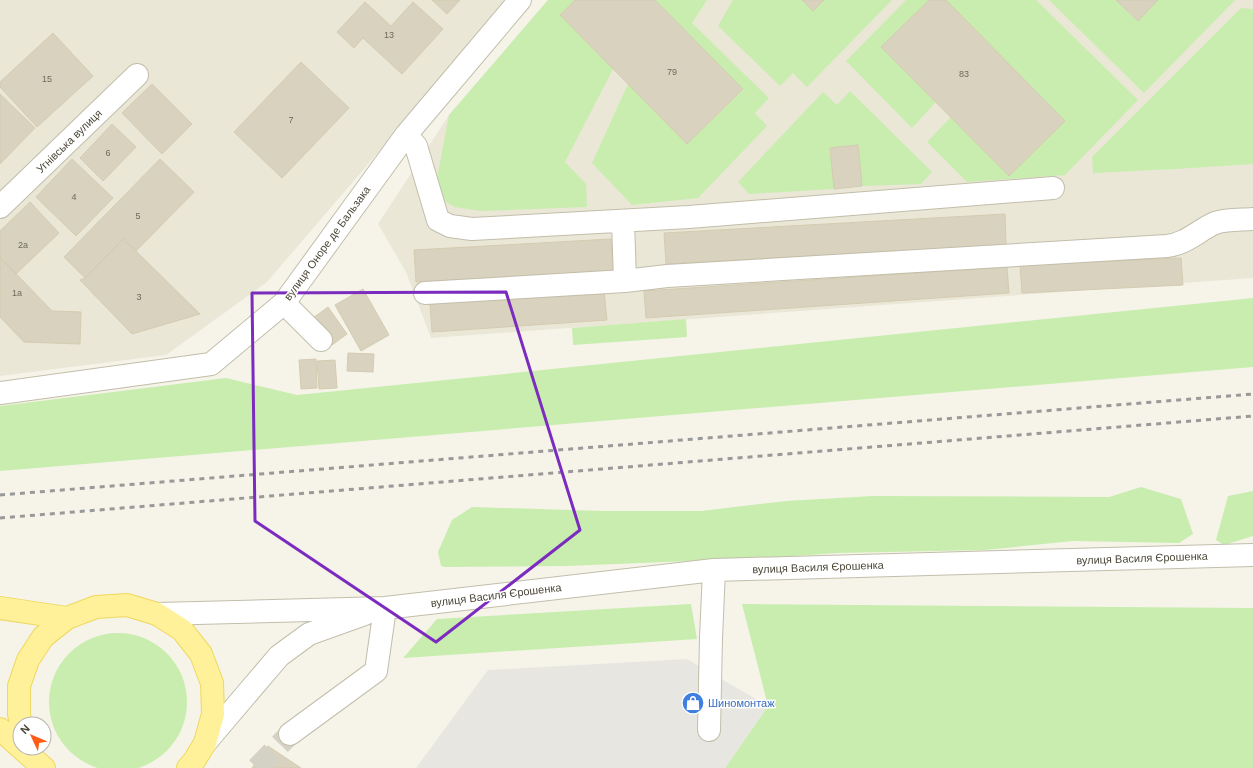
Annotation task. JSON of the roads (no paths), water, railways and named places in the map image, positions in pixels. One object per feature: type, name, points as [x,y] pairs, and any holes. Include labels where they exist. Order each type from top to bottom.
[{"type":"main road","name":"вулиця Василя Єрошенка","points":[[19,716],[19,686],[28,660],[43,637],[67,618],[96,607],[127,605],[157,614],[182,630],[201,654],[212,683],[214,714],[205,743],[188,768]]},
{"type":"main road","name":"вулиця Василя Єрошенка","points":[[0,608],[67,618]]},
{"type":"main road","points":[[0,729],[12,739]]},
{"type":"street","name":"вулиця Оноре де Бальзака","points":[[0,393],[211,364],[284,303],[406,134],[520,0]]},
{"type":"street","name":"Угнівська вулиця","points":[[0,207],[137,75]]},
{"type":"street","points":[[406,134],[416,146],[438,220],[450,226],[472,229],[689,217],[1053,188]]},
{"type":"street","points":[[425,293],[625,281],[667,276],[1167,246],[1179,244],[1221,221],[1253,219]]},
{"type":"street","points":[[623,221],[625,281]]},
{"type":"street","points":[[284,303],[322,340]]},
{"type":"street","name":"вулиця Василя Єрошенка","points":[[157,614],[385,608],[714,570],[1253,555]]},
{"type":"street","points":[[709,730],[714,570]]},
{"type":"street","points":[[290,734],[376,671],[385,608]]},
{"type":"street","name":"вулиця Василя Єрошенка","points":[[205,743],[279,656],[309,634],[385,608]]},
{"type":"tunnel","points":[[257,768],[290,734]]},
{"type":"railway","points":[[0,495],[1253,394]]},
{"type":"railway","points":[[0,518],[1253,416]]},
{"type":"place","name":"Шиномонтаж","points":[[693,703]]}]
